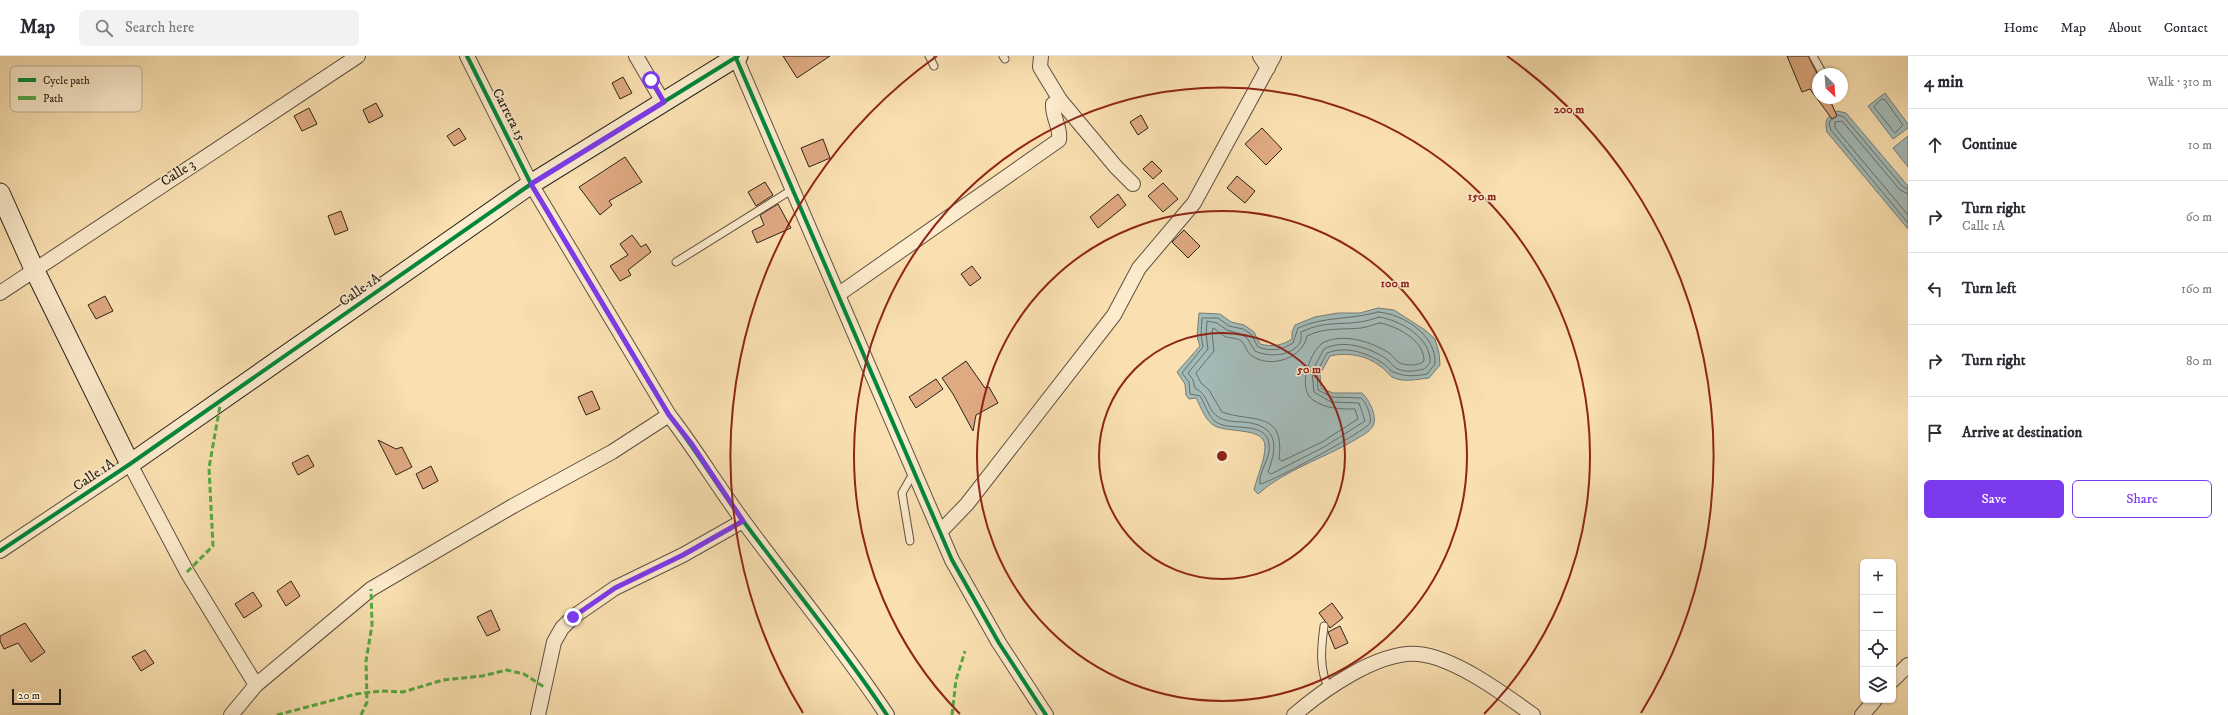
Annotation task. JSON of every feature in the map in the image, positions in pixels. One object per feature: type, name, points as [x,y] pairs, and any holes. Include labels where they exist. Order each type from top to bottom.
[{"type":"street","name":"Calle 3","points":[[0,293],[34,269],[358,56]]},
{"type":"street","name":"Carrera 15","points":[[467,56],[531,184],[669,415],[691,443],[743,521],[856,668],[887,715]]},
{"type":"street","points":[[636,56],[664,102]]},
{"type":"street","points":[[1041,56],[1040,67],[1060,100],[1116,167],[1133,184]]},
{"type":"street","points":[[941,531],[968,504],[1114,315],[1139,268],[1194,203],[1271,62],[1260,56]]},
{"type":"street","points":[[737,57],[915,470],[952,560],[999,643],[1046,715]]},
{"type":"street","name":"Calle 1A","points":[[0,551],[130,464],[531,184],[737,57]]},
{"type":"street","points":[[839,294],[1059,140],[1060,132],[1053,111],[1053,104],[1060,100]]},
{"type":"street","points":[[0,193],[34,269],[130,464],[187,572],[256,685]]},
{"type":"street","points":[[230,715],[256,685],[371,589],[513,506],[612,452],[669,415]]},
{"type":"street","points":[[538,715],[554,642],[562,628],[573,617],[615,588],[683,555],[743,521]]},
{"type":"street","points":[[1294,715],[1329,690],[1374,663],[1416,654],[1428,656],[1462,670],[1485,682],[1533,715]]},
{"type":"street","points":[[1896,677],[1908,665]]},
{"type":"street","points":[[1862,715],[1872,703]]},
{"type":"lane","points":[[929,56],[934,66]]},
{"type":"lane","points":[[1813,56],[1820,68]]},
{"type":"lane","points":[[676,262],[794,189]]},
{"type":"lane","points":[[910,541],[902,493],[915,470]]},
{"type":"lane","points":[[1324,626],[1320,660],[1321,671],[1329,690]]},
{"type":"water","points":[[1885,93],[1908,124],[1908,128],[1893,139],[1868,106]]},
{"type":"water","points":[[1837,111],[1846,113],[1908,186],[1908,229],[1827,132],[1826,121]]},
{"type":"water","points":[[1908,136],[1908,167],[1893,148]]},
{"type":"water","points":[[1378,308],[1394,310],[1425,330],[1435,339],[1439,353],[1440,365],[1429,378],[1401,380],[1392,377],[1375,362],[1369,359],[1356,355],[1343,354],[1330,356],[1320,374],[1321,388],[1333,393],[1362,393],[1367,399],[1374,413],[1373,426],[1369,431],[1361,436],[1280,478],[1258,494],[1254,490],[1264,457],[1265,446],[1263,440],[1253,433],[1221,428],[1212,424],[1206,417],[1196,398],[1189,399],[1186,395],[1185,384],[1177,372],[1200,346],[1197,337],[1199,313],[1220,314],[1231,322],[1244,325],[1254,332],[1260,344],[1272,346],[1292,339],[1292,332],[1295,325],[1315,317],[1338,313],[1360,313]]},
{"type":"building","points":[[783,56],[830,56],[797,78]]},
{"type":"building","points":[[1787,56],[1808,56],[1814,68],[1812,68],[1812,92],[1810,89],[1802,92]]},
{"type":"building","points":[[623,77],[632,93],[620,99],[612,83]]},
{"type":"building","points":[[376,103],[383,116],[369,123],[363,110]]},
{"type":"building","points":[[1821,104],[1832,104],[1837,116],[1832,119]]},
{"type":"building","points":[[309,108],[317,124],[302,131],[294,116]]},
{"type":"building","points":[[1141,115],[1148,128],[1138,135],[1130,122]]},
{"type":"building","points":[[459,128],[466,139],[454,146],[447,136]]},
{"type":"building","points":[[1262,128],[1282,149],[1266,165],[1245,144]]},
{"type":"building","points":[[823,139],[830,158],[809,167],[801,148]]},
{"type":"building","points":[[625,157],[642,182],[609,201],[612,205],[600,215],[579,187]]},
{"type":"building","points":[[1152,161],[1162,171],[1153,179],[1143,169]]},
{"type":"building","points":[[1237,176],[1255,191],[1245,203],[1227,188]]},
{"type":"building","points":[[765,182],[773,195],[756,206],[748,192]]},
{"type":"building","points":[[1163,183],[1178,199],[1163,212],[1148,196]]},
{"type":"building","points":[[1118,194],[1126,205],[1098,228],[1090,217]]},
{"type":"building","points":[[778,204],[791,228],[757,243],[752,231],[764,225],[760,215]]},
{"type":"building","points":[[341,211],[348,230],[335,235],[328,216]]},
{"type":"building","points":[[1184,230],[1200,246],[1188,258],[1172,242]]},
{"type":"building","points":[[632,235],[641,247],[646,244],[651,252],[628,270],[631,275],[620,281],[610,266],[628,255],[620,244]]},
{"type":"building","points":[[972,266],[981,278],[970,286],[961,274]]},
{"type":"building","points":[[105,296],[113,311],[96,319],[88,305]]},
{"type":"building","points":[[966,361],[985,388],[989,387],[998,403],[976,415],[973,431],[953,394],[942,378]]},
{"type":"building","points":[[936,379],[943,389],[916,408],[909,397]]},
{"type":"building","points":[[592,391],[600,409],[586,415],[578,397]]},
{"type":"building","points":[[378,440],[396,449],[402,447],[412,467],[396,475]]},
{"type":"building","points":[[308,455],[314,466],[298,475],[292,463]]},
{"type":"building","points":[[431,466],[438,481],[423,489],[416,474]]},
{"type":"building","points":[[291,581],[300,596],[286,606],[277,591]]},
{"type":"building","points":[[253,592],[262,606],[244,618],[235,604]]},
{"type":"building","points":[[1332,603],[1343,618],[1330,628],[1319,613]]},
{"type":"building","points":[[491,610],[500,630],[487,636],[477,617]]},
{"type":"building","points":[[25,623],[45,652],[31,662],[18,643],[4,649],[0,641],[0,636]]},
{"type":"building","points":[[1340,626],[1348,643],[1335,649],[1328,632]]},
{"type":"building","points":[[145,650],[154,663],[141,671],[132,657]]},
{"type":"marked path","points":[[187,572],[213,546],[209,468],[221,400]]},
{"type":"marked path","points":[[361,715],[367,702],[366,661],[372,625],[371,589]]},
{"type":"marked path","points":[[952,715],[956,680],[965,651]]},
{"type":"marked path","points":[[277,715],[356,694],[381,691],[403,692],[443,680],[482,676],[507,670],[524,674],[544,687]]},
{"type":"cycle path","points":[[467,56],[531,184],[669,415],[744,522],[835,642],[887,715]]},
{"type":"cycle path","points":[[0,551],[130,464],[531,184],[738,56]]},
{"type":"cycle path","points":[[736,58],[952,560],[999,643],[1046,715]]},
{"type":"route","points":[[573,617],[615,588],[683,555],[743,521],[691,443],[669,415],[531,184],[664,102],[651,80]]}]
